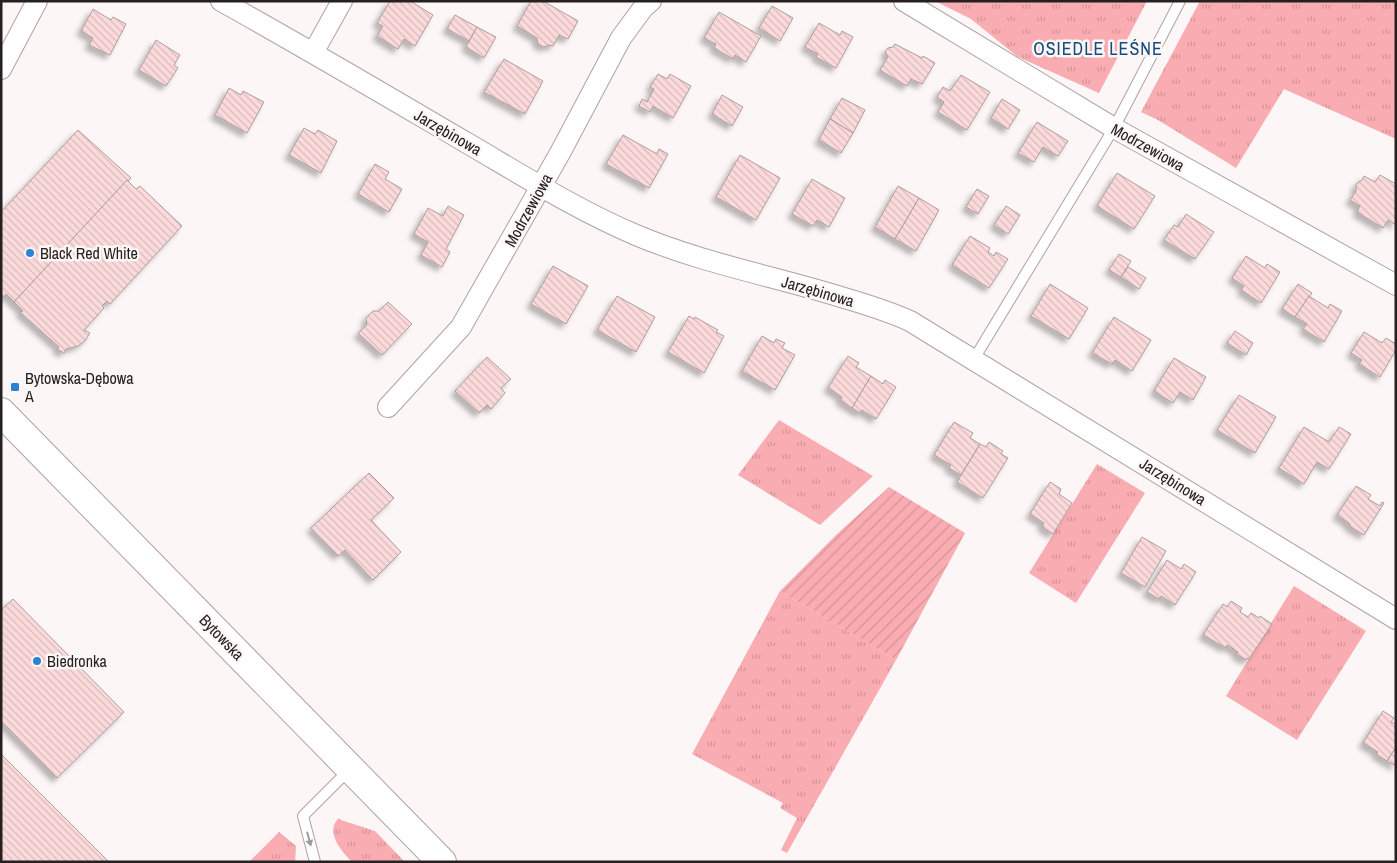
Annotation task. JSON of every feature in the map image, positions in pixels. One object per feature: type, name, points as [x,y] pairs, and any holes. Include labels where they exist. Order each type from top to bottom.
[{"type":"main road","name":"Bytowska","points":[[1,412],[442,862]]},
{"type":"street","points":[[1,69],[37,1]]},
{"type":"street","name":"Jarzębinowa","points":[[221,1],[313,52],[542,186],[625,230],[668,248],[812,288],[896,314],[910,321],[1396,619]]},
{"type":"street","points":[[313,52],[342,1]]},
{"type":"street","name":"Modrzewiowa","points":[[388,407],[461,327],[542,186],[622,38],[643,8],[652,1]]},
{"type":"street","name":"Modrzewiowa","points":[[904,1],[1114,128],[1396,285]]},
{"type":"lane","points":[[974,359],[1114,128],[1180,1]]},
{"type":"lane","points":[[315,862],[303,816],[351,769]]},
{"type":"green space","points":[[935,1],[1147,1],[1099,93],[1018,57],[971,19]]},
{"type":"green space","points":[[1200,1],[1396,1],[1396,139],[1284,89],[1236,168],[1158,120],[1141,112]]},
{"type":"green space","points":[[779,420],[873,476],[820,525],[738,475]]},
{"type":"green space","points":[[1097,464],[1145,493],[1076,603],[1029,573]]},
{"type":"green space","points":[[889,487],[965,533],[896,660],[780,591],[836,535]]},
{"type":"green space","points":[[1294,586],[1366,631],[1297,740],[1226,696]]},
{"type":"green space","points":[[780,591],[896,660],[787,853],[781,850],[797,818],[780,808],[783,803],[692,754]]},
{"type":"green space","points":[[339,818],[375,831],[405,862],[352,862],[336,841],[334,835],[333,829]]},
{"type":"green space","points":[[279,832],[296,846],[295,862],[249,862]]},
{"type":"building","points":[[390,1],[410,1],[433,15],[415,46],[404,39],[398,49],[377,36],[383,26],[377,23]]},
{"type":"building","points":[[531,1],[543,1],[578,21],[568,39],[559,35],[553,46],[544,47],[538,44],[537,38],[517,26]]},
{"type":"building","points":[[772,6],[793,18],[780,41],[759,28]]},
{"type":"building","points":[[93,9],[111,20],[113,17],[126,24],[110,55],[89,45],[93,38],[81,31]]},
{"type":"building","points":[[719,12],[761,36],[746,62],[735,55],[733,59],[714,48],[716,44],[704,38]]},
{"type":"building","points":[[455,15],[477,27],[469,41],[447,29]]},
{"type":"building","points":[[819,23],[840,35],[842,31],[853,37],[836,68],[816,57],[818,54],[805,47]]},
{"type":"building","points":[[477,27],[496,37],[484,58],[466,47]]},
{"type":"building","points":[[156,40],[180,55],[174,65],[178,68],[166,86],[139,70]]},
{"type":"building","points":[[895,44],[935,63],[922,84],[911,79],[907,86],[880,70],[888,57],[885,52]]},
{"type":"building","points":[[504,59],[543,81],[525,114],[484,92]]},
{"type":"building","points":[[658,74],[667,79],[670,74],[691,86],[673,118],[653,106],[650,112],[639,106],[642,99],[647,102],[654,89],[650,87]]},
{"type":"building","points":[[961,75],[990,92],[967,130],[938,112],[944,102],[937,97],[943,87],[950,91]]},
{"type":"building","points":[[229,88],[241,95],[243,91],[264,102],[247,133],[215,115]]},
{"type":"building","points":[[722,95],[743,107],[732,126],[712,114]]},
{"type":"building","points":[[842,98],[865,110],[853,133],[830,119]]},
{"type":"building","points":[[1002,99],[1020,110],[1008,129],[991,118]]},
{"type":"building","points":[[830,119],[853,133],[841,153],[819,140]]},
{"type":"building","points":[[1037,122],[1068,141],[1058,156],[1043,147],[1034,162],[1018,153]]},
{"type":"building","points":[[304,128],[315,134],[318,130],[337,141],[321,173],[289,155]]},
{"type":"building","name":"Black Red White","points":[[78,130],[131,178],[14,302],[6,294],[4,297],[1,295],[1,212]]},
{"type":"building","points":[[623,135],[657,154],[659,149],[668,154],[649,188],[606,164]]},
{"type":"building","points":[[740,155],[780,178],[756,220],[716,197]]},
{"type":"building","points":[[375,164],[389,172],[385,179],[402,189],[389,212],[358,194]]},
{"type":"building","points":[[1117,173],[1155,196],[1134,229],[1097,206]]},
{"type":"building","points":[[1380,175],[1396,184],[1396,225],[1388,220],[1383,228],[1357,212],[1360,206],[1350,200],[1356,191],[1356,184],[1364,176],[1375,182]]},
{"type":"building","points":[[812,179],[845,198],[829,227],[817,220],[813,226],[792,214]]},
{"type":"building","points":[[127,180],[136,189],[140,186],[182,226],[110,304],[107,301],[102,306],[104,308],[84,330],[90,333],[85,341],[78,346],[66,349],[64,353],[57,349],[59,347],[20,312],[23,311],[14,302]]},
{"type":"building","points":[[898,186],[919,198],[895,239],[875,227]]},
{"type":"building","points":[[977,189],[989,196],[978,214],[966,207]]},
{"type":"building","points":[[919,198],[939,210],[916,251],[895,239]]},
{"type":"building","points":[[448,206],[464,215],[446,249],[450,252],[442,267],[421,255],[428,242],[414,234],[428,208],[443,216]]},
{"type":"building","points":[[1006,206],[1020,215],[1008,234],[994,225]]},
{"type":"building","points":[[1186,214],[1214,232],[1195,259],[1164,240],[1174,225],[1178,227]]},
{"type":"building","points":[[970,236],[990,248],[988,252],[994,256],[996,252],[1008,259],[989,288],[952,265]]},
{"type":"building","points":[[1119,254],[1131,261],[1121,277],[1109,270]]},
{"type":"building","points":[[1246,256],[1265,268],[1267,264],[1280,272],[1261,303],[1241,290],[1244,286],[1232,278]]},
{"type":"building","points":[[553,266],[588,286],[566,324],[531,304]]},
{"type":"building","points":[[1128,267],[1146,278],[1139,289],[1121,277]]},
{"type":"building","points":[[1050,284],[1088,308],[1069,339],[1031,316]]},
{"type":"building","points":[[1298,284],[1312,293],[1295,317],[1282,309]]},
{"type":"building","points":[[617,296],[655,317],[636,352],[597,330]]},
{"type":"building","points":[[1309,296],[1328,308],[1330,304],[1342,311],[1324,342],[1303,329],[1307,324],[1295,317]]},
{"type":"building","points":[[388,302],[412,324],[382,355],[358,333],[367,325],[366,318],[373,311],[379,311]]},
{"type":"building","points":[[689,316],[694,319],[695,317],[718,330],[716,332],[724,336],[704,373],[668,352]]},
{"type":"building","points":[[1114,317],[1151,340],[1132,371],[1115,360],[1112,364],[1092,353]]},
{"type":"building","points":[[1235,331],[1253,343],[1246,355],[1227,343]]},
{"type":"building","points":[[1364,332],[1382,343],[1386,338],[1396,344],[1396,350],[1380,377],[1359,364],[1362,360],[1351,353]]},
{"type":"building","points":[[762,336],[774,343],[776,339],[785,343],[782,348],[795,355],[775,390],[742,371]]},
{"type":"building","points":[[848,356],[859,363],[856,367],[871,376],[852,408],[840,400],[842,397],[828,388]]},
{"type":"building","points":[[487,357],[511,379],[501,388],[505,393],[491,409],[487,405],[479,413],[455,391]]},
{"type":"building","points":[[1174,358],[1206,377],[1193,400],[1180,392],[1173,403],[1154,391]]},
{"type":"building","points":[[871,376],[883,384],[885,380],[896,387],[876,419],[862,410],[860,413],[852,408]]},
{"type":"building","points":[[1239,395],[1276,417],[1255,453],[1217,430]]},
{"type":"building","points":[[954,422],[973,433],[970,438],[980,444],[961,475],[949,468],[951,465],[934,455]]},
{"type":"building","points":[[1304,427],[1329,442],[1339,427],[1351,434],[1329,469],[1317,462],[1304,484],[1279,468]]},
{"type":"building","points":[[989,442],[1003,451],[1001,454],[1008,458],[983,498],[957,482],[980,444],[986,447]]},
{"type":"building","points":[[369,473],[394,498],[371,520],[401,552],[373,580],[345,550],[338,556],[311,528]]},
{"type":"building","points":[[1050,482],[1061,489],[1059,494],[1072,503],[1053,534],[1042,527],[1044,523],[1030,514]]},
{"type":"building","points":[[1356,486],[1371,495],[1368,499],[1380,506],[1382,502],[1384,503],[1364,535],[1349,526],[1350,524],[1337,515]]},
{"type":"building","points":[[1142,537],[1166,551],[1145,587],[1121,573]]},
{"type":"building","points":[[1167,560],[1181,569],[1184,564],[1196,572],[1175,605],[1161,596],[1159,599],[1147,592]]},
{"type":"building","name":"Biedronka","points":[[13,599],[124,712],[57,778],[1,721],[1,610]]},
{"type":"building","points":[[1231,601],[1242,608],[1240,612],[1248,617],[1251,613],[1259,618],[1260,616],[1272,624],[1249,659],[1247,658],[1246,660],[1227,645],[1226,648],[1203,635],[1223,604],[1227,607]]},
{"type":"building","points":[[1383,711],[1394,718],[1391,722],[1396,724],[1396,747],[1387,761],[1376,754],[1378,752],[1363,743]]},
{"type":"building","points":[[1396,747],[1396,766],[1387,761]]},
{"type":"building","points":[[1,754],[109,862],[1,862]]},
{"type":"place","name":"Black Red White","points":[[30,253]]},
{"type":"place","name":"Bytowska-Dębowa A","points":[[15,387]]},
{"type":"place","name":"Biedronka","points":[[37,661]]},
{"type":"district","name":"OSIEDLE LEŚNE","points":[[1098,48]]}]
